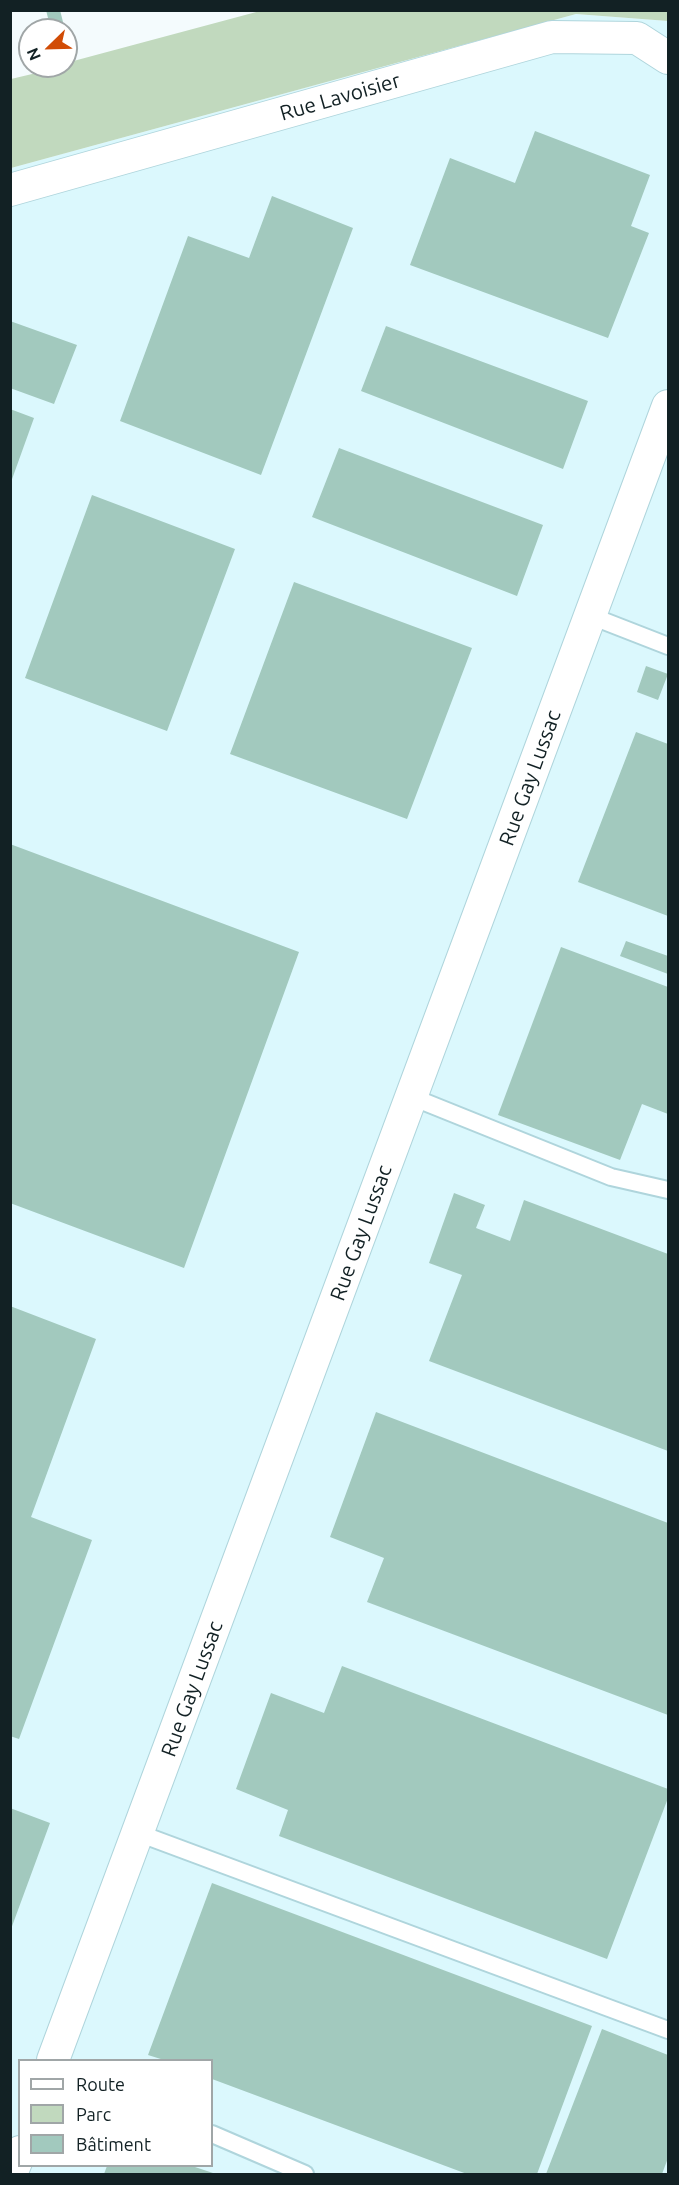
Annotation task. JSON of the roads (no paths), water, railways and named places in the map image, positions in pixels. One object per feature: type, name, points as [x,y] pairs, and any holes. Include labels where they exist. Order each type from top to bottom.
[{"type":"street","name":"Rue Lavoisier","points":[[10,190],[552,37],[637,38],[669,58]]},
{"type":"street","name":"Rue Gay Lussac","points":[[54,2059],[669,406]]},
{"type":"street","points":[[11,2175],[18,2157]]},
{"type":"lane","points":[[591,616],[669,646]]},
{"type":"lane","points":[[412,1096],[611,1177],[669,1190]]},
{"type":"lane","points":[[138,1833],[669,2030]]},
{"type":"lane","points":[[213,2134],[305,2175]]}]
